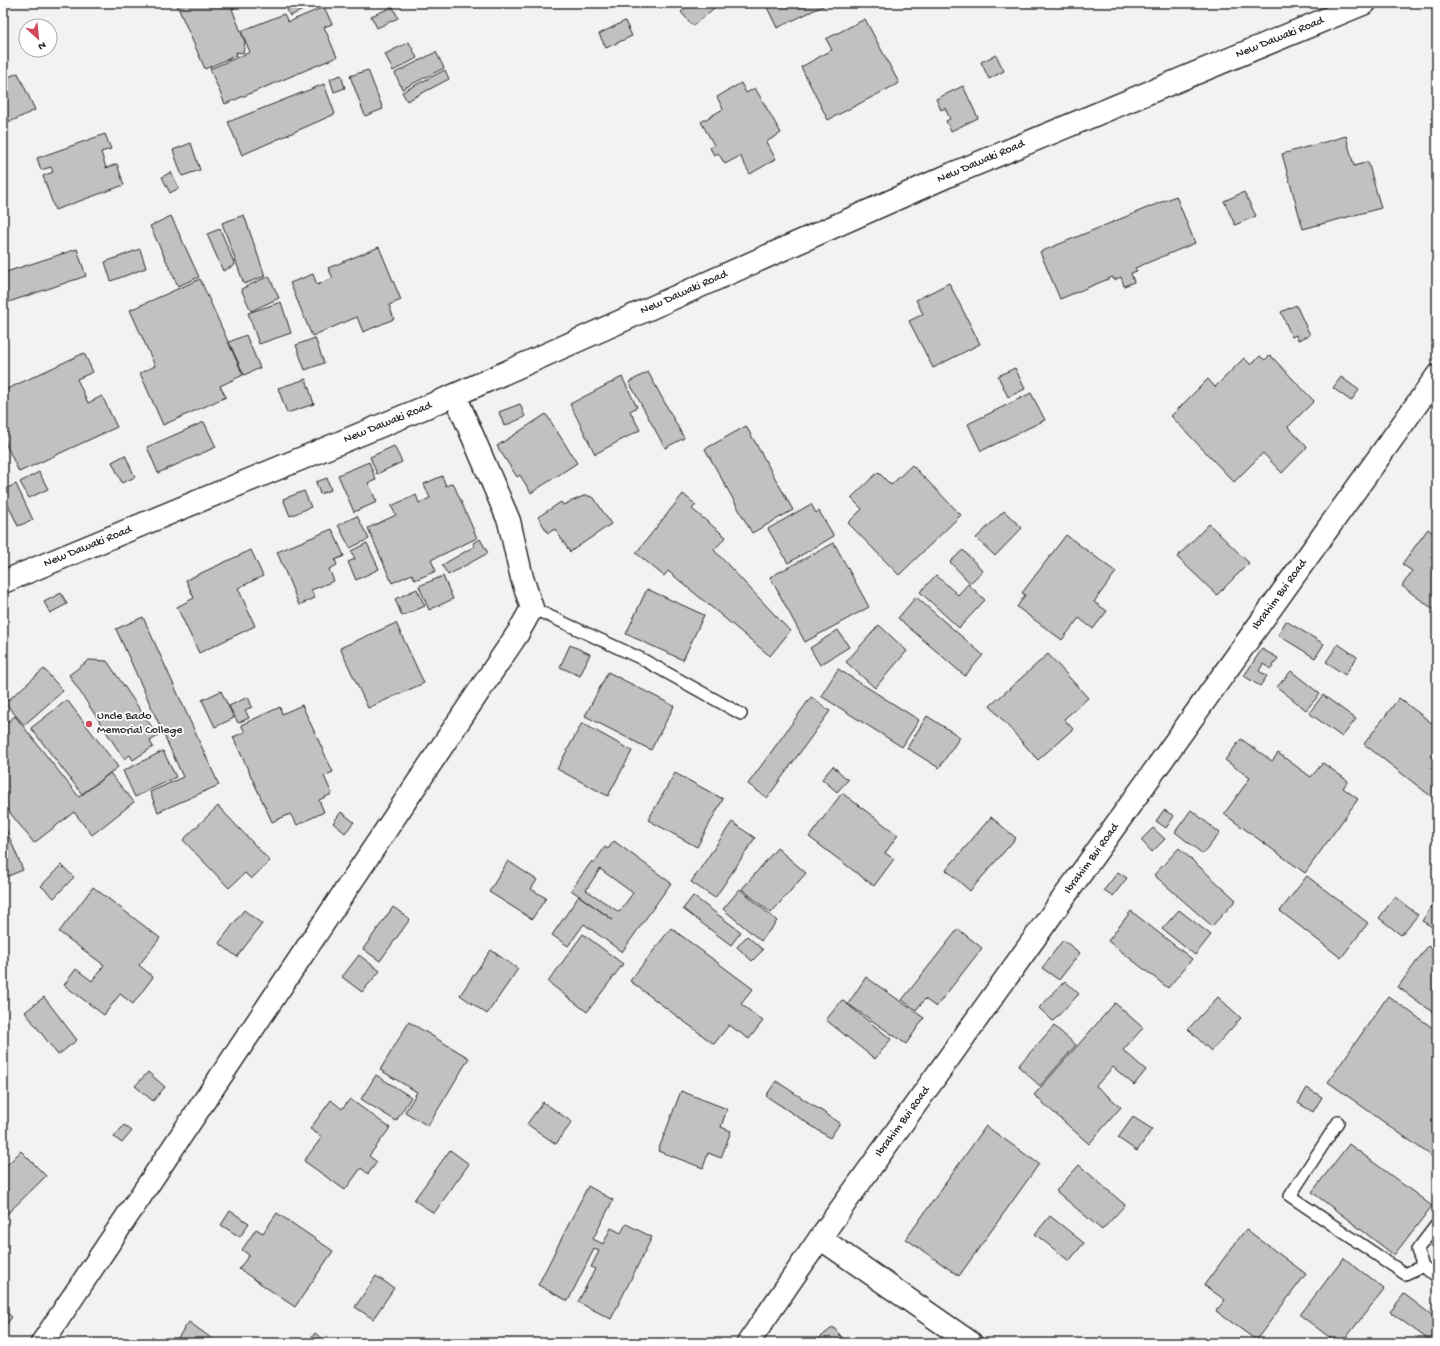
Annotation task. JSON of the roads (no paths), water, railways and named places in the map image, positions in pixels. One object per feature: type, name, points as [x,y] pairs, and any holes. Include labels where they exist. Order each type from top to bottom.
[{"type":"street","name":"New Dawaki Road","points":[[3,582],[455,396],[952,174],[1365,3]]},
{"type":"street","name":"Ibrahim Bui Road","points":[[748,1343],[820,1238],[1437,376]]},
{"type":"street","points":[[42,1343],[518,633],[532,608],[522,578],[509,521],[455,396]]},
{"type":"street","points":[[820,1238],[971,1343]]},
{"type":"lane","points":[[532,608],[642,658],[741,714]]},
{"type":"lane","points":[[1338,1122],[1290,1196],[1405,1274],[1423,1266]]},
{"type":"lane","points":[[1437,1224],[1417,1250],[1423,1266],[1437,1278]]},
{"type":"place","name":"Uncle Bado Memorial College","points":[[89,724]]}]
